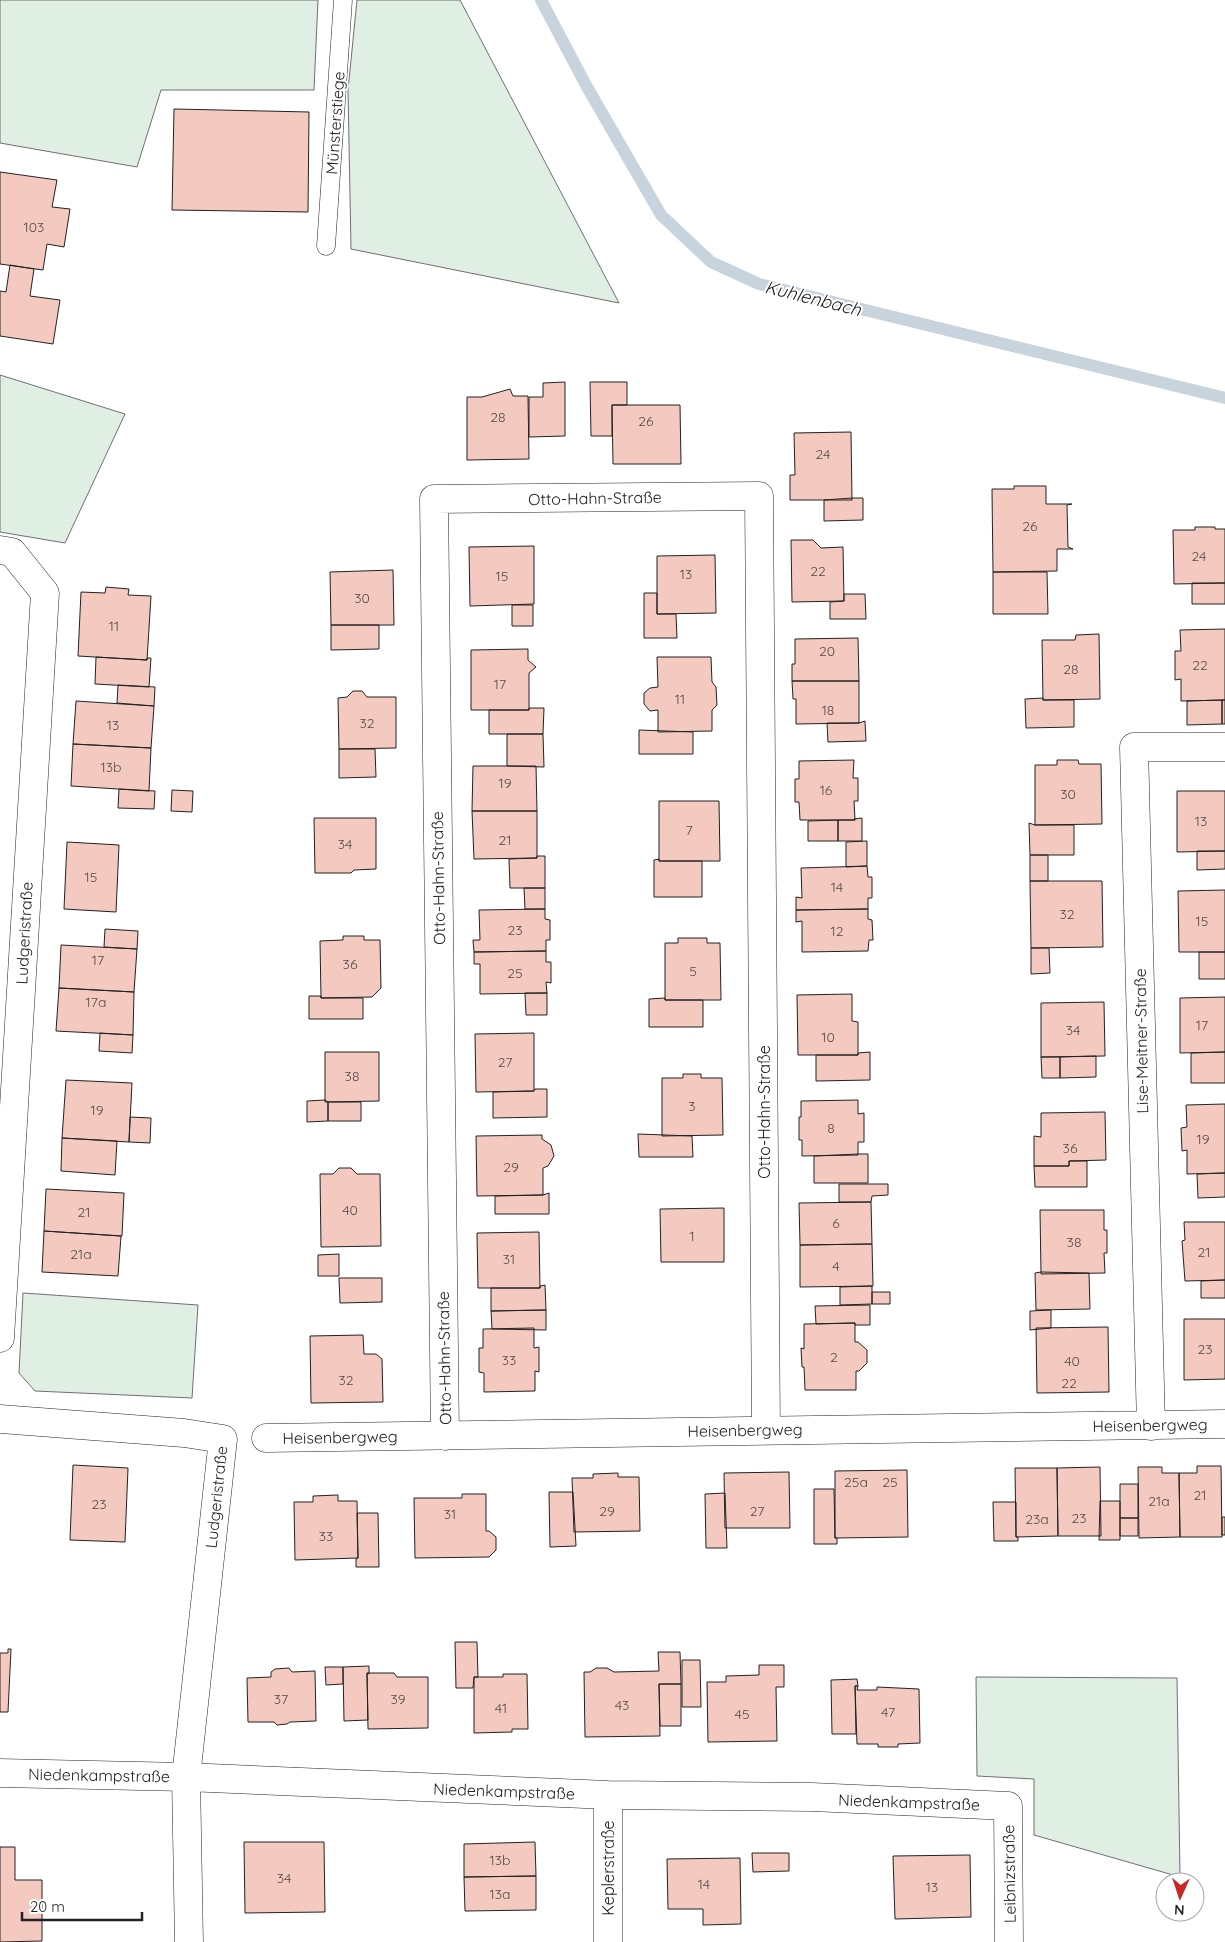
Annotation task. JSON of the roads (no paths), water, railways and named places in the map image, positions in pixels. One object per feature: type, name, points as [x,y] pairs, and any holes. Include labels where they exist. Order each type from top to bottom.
[{"type":"street","name":"Otto-Hahn-Straße","points":[[445,1436],[434,499],[759,496],[766,1430]]},
{"type":"street","name":"Ludgeristraße","points":[[0,550],[12,552],[45,593],[0,1338]]},
{"type":"street","name":"Lise-Meitner-Straße","points":[[1151,1426],[1134,747],[1225,747]]},
{"type":"street","name":"Ludgeristraße","points":[[0,1419],[184,1433],[223,1439],[186,1778]]},
{"type":"street","name":"Heisenbergweg","points":[[266,1438],[1225,1424]]},
{"type":"street","name":"Niedenkampstraße","points":[[0,1773],[186,1778],[608,1795],[812,1798],[1008,1806]]},
{"type":"street","points":[[186,1778],[189,1942]]},
{"type":"street","name":"Keplerstraße","points":[[608,1795],[608,1942]]},
{"type":"street","name":"Leibnizstraße","points":[[1008,1806],[1009,1942]]},
{"type":"lane","name":"Münsterstiege","points":[[326,246],[343,0]]},
{"type":"waterway","name":"Kuhlenbach","points":[[541,0],[587,87],[661,215],[711,262],[759,284],[1225,398]]}]
